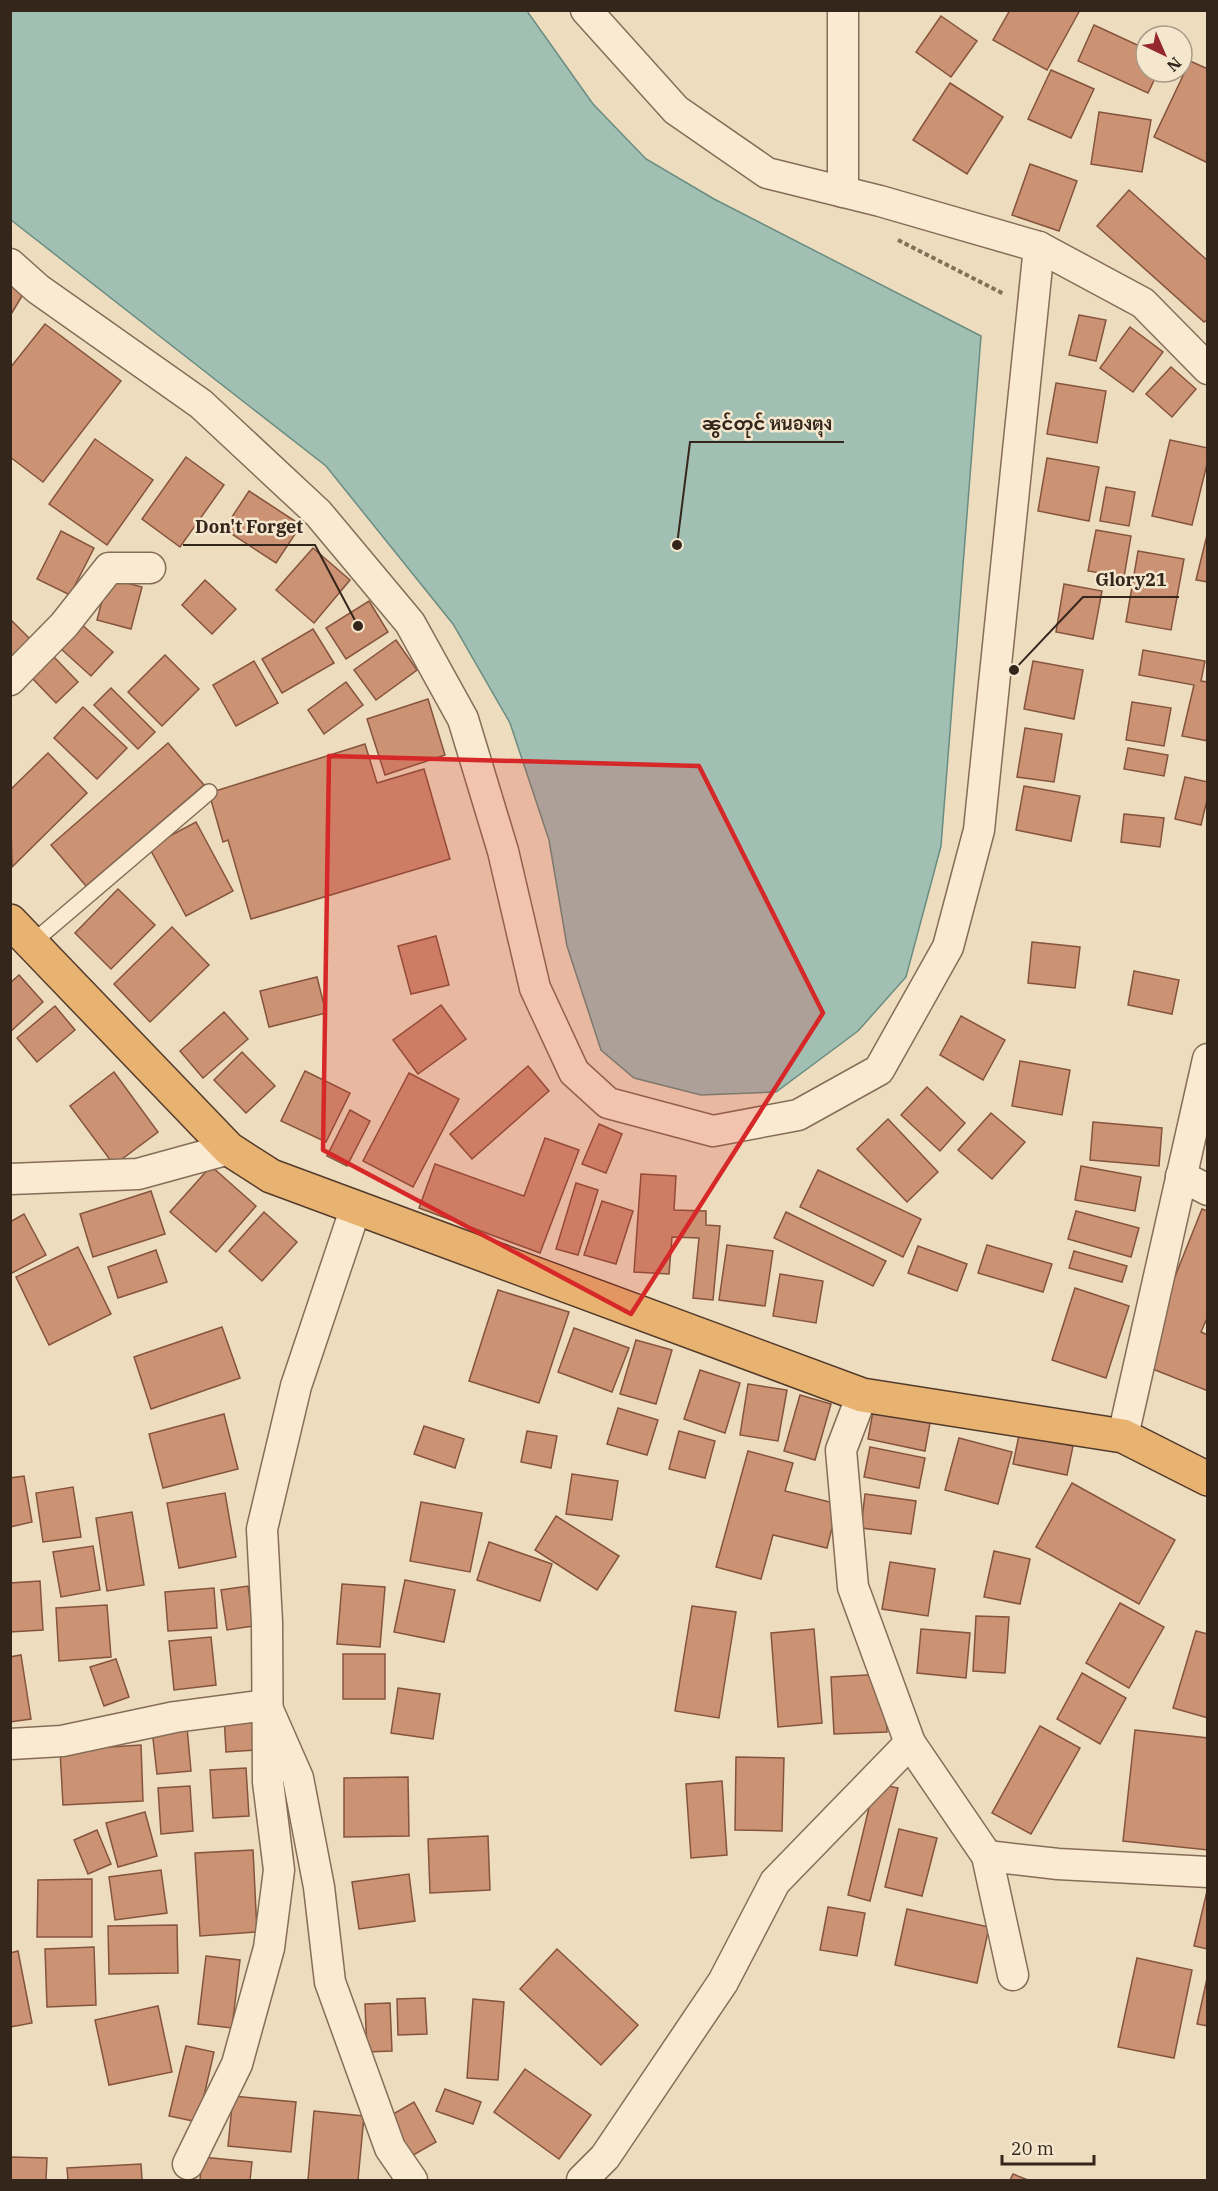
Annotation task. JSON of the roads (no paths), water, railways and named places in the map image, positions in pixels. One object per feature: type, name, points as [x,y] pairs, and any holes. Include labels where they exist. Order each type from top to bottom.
[{"type":"highway","points":[[21,932],[228,1149],[271,1176],[862,1395],[1123,1436],[1208,1479]]},
{"type":"street","points":[[586,10],[676,110],[767,173],[1040,247],[1143,303],[1208,369]]},
{"type":"street","points":[[843,10],[843,192]]},
{"type":"street","points":[[10,264],[38,290],[201,404],[318,513],[410,623],[463,719],[503,851],[535,988],[574,1072],[608,1103],[713,1131],[798,1115],[879,1070],[948,947],[979,831],[1040,247]]},
{"type":"street","points":[[10,680],[64,625],[109,568],[150,568]]},
{"type":"street","points":[[1123,1436],[1208,1059]]},
{"type":"street","points":[[10,1179],[138,1174],[228,1149]]},
{"type":"street","points":[[1181,1176],[1208,1190]]},
{"type":"street","points":[[188,2164],[237,2064],[269,1948],[279,1870],[268,1782],[267,1622],[262,1529],[296,1386],[356,1207]]},
{"type":"street","points":[[862,1395],[841,1450],[853,1587],[910,1743],[987,1856],[1013,1975]]},
{"type":"street","points":[[10,1744],[62,1741],[175,1717],[266,1706]]},
{"type":"street","points":[[266,1706],[298,1778],[319,1887],[330,1982],[390,2148],[412,2181]]},
{"type":"street","points":[[582,2181],[604,2157],[723,1982],[775,1882],[910,1743]]},
{"type":"street","points":[[987,1856],[1058,1864],[1208,1872]]},
{"type":"lane","points":[[21,932],[208,792]]},
{"type":"place","name":"ၼွင်တုင် หนองตุง","points":[[677,545]]},
{"type":"place","name":"Don't Forget","points":[[358,626]]},
{"type":"place","name":"Glory21","points":[[1014,670]]}]
